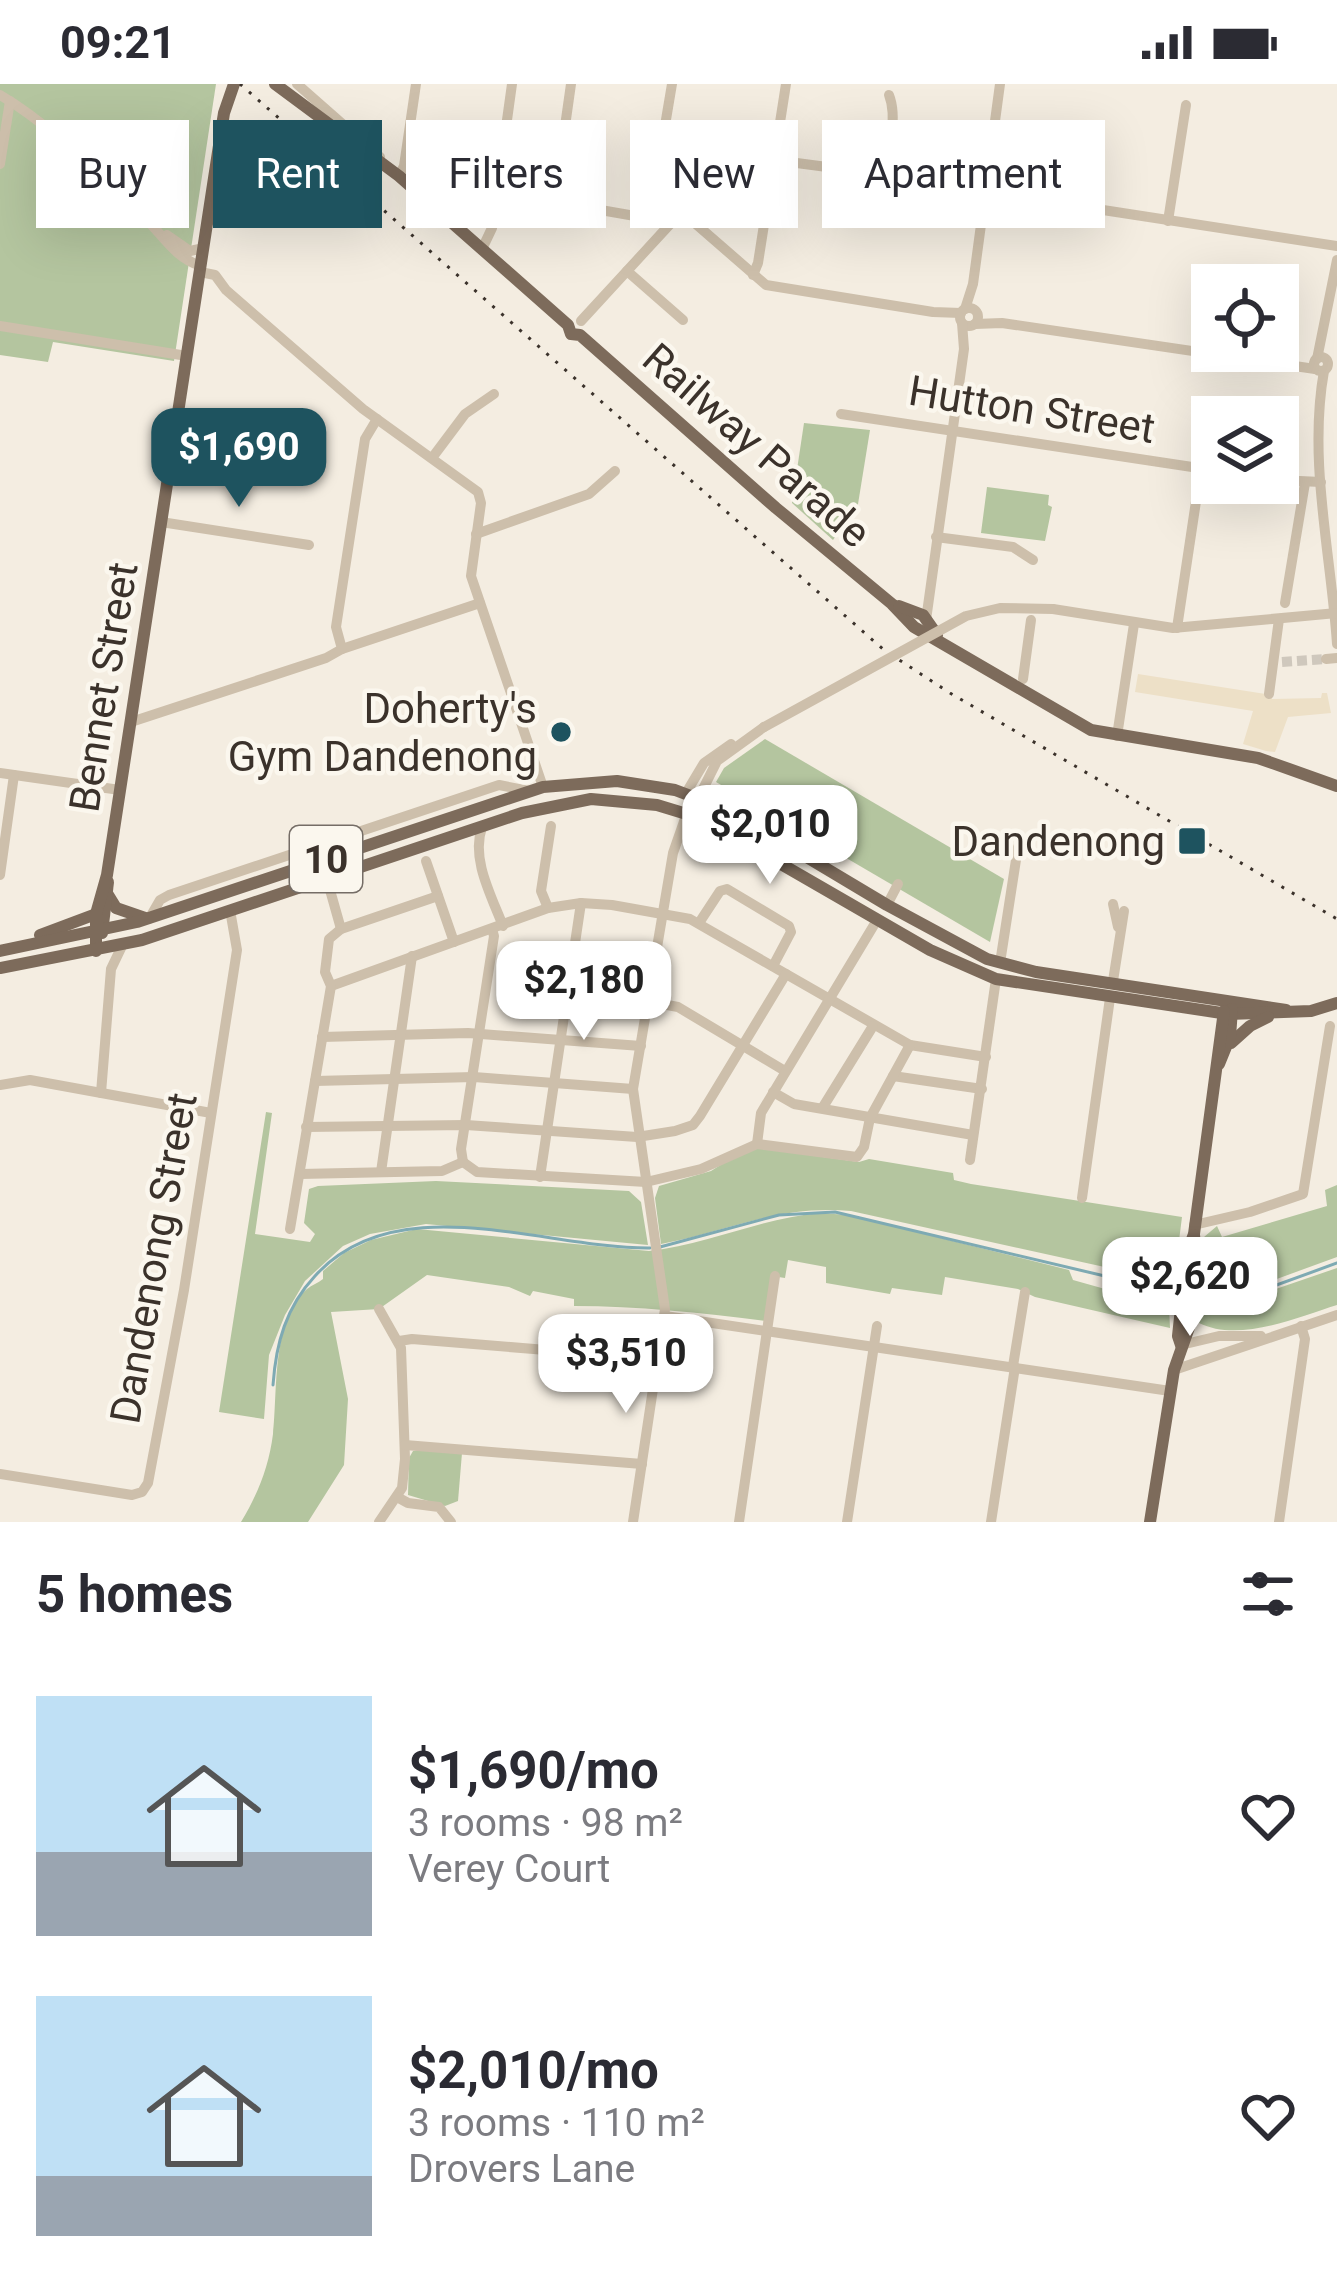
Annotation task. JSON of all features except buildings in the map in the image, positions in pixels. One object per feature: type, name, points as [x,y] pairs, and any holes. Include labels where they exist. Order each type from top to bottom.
[{"type":"main road","name":"Railway Parade","points":[[275,84],[395,172],[577,327],[776,508],[918,620]]},
{"type":"main road","name":"Bennet Street","points":[[99,931],[96,914],[107,874],[232,86]]},
{"type":"main road","points":[[918,620],[945,642],[1088,729],[1254,758],[1337,786]]},
{"type":"main road","name":"10","points":[[0,951],[149,919],[536,789],[617,781],[693,795],[739,816],[886,904],[1000,963],[1292,1012]]},
{"type":"main road","points":[[687,814],[693,795]]},
{"type":"main road","name":"10","points":[[0,968],[122,946],[482,826],[562,802],[591,799],[624,800],[703,819],[877,920],[996,979],[1228,1014],[1316,1011],[1337,1003]]},
{"type":"main road","name":"Bennet Street","points":[[99,931],[108,894],[107,874]]},
{"type":"main road","name":"Dandenong Street","points":[[224,892],[230,910]]},
{"type":"main road","points":[[108,894],[116,908],[149,919]]},
{"type":"main road","points":[[877,920],[886,904]]},
{"type":"main road","points":[[0,951],[96,914]]},
{"type":"main road","points":[[96,951],[99,931]]},
{"type":"main road","points":[[996,979],[1000,963]]},
{"type":"main road","points":[[1110,998],[1113,982]]},
{"type":"main road","points":[[1227,1047],[1229,999]]},
{"type":"main road","points":[[1150,1522],[1181,1345],[1178,1336],[1188,1319],[1187,1253],[1228,1014]]},
{"type":"main road","points":[[1218,1065],[1227,1047],[1248,1027],[1275,1014]]},
{"type":"street","points":[[297,84],[395,172],[405,164],[416,84]]},
{"type":"street","points":[[483,247],[492,228],[512,84]]},
{"type":"street","points":[[572,84],[555,197],[566,204],[630,214]]},
{"type":"street","points":[[666,120],[672,84]]},
{"type":"street","points":[[780,120],[786,84]]},
{"type":"street","points":[[918,620],[929,586],[953,430],[1000,84]]},
{"type":"street","points":[[798,163],[880,174],[886,165],[893,111],[889,95]]},
{"type":"street","points":[[0,164],[5,98]]},
{"type":"street","points":[[5,98],[36,125]]},
{"type":"street","points":[[1168,221],[1186,105]]},
{"type":"street","points":[[1105,210],[1337,246]]},
{"type":"street","points":[[149,919],[160,900],[169,895],[499,784],[536,789],[470,571],[481,503],[478,492],[377,419],[226,290],[215,275],[200,273],[182,258],[156,228]]},
{"type":"street","points":[[157,228],[187,249],[204,248]]},
{"type":"street","points":[[577,327],[649,244],[657,228]]},
{"type":"street","points":[[696,228],[703,233]]},
{"type":"street","points":[[698,228],[772,287],[1292,366],[1324,364]]},
{"type":"street","points":[[753,275],[764,228]]},
{"type":"street","points":[[1321,475],[1316,453],[1337,260]]},
{"type":"street","points":[[627,271],[683,320]]},
{"type":"street","points":[[0,326],[187,356]]},
{"type":"street","points":[[1324,364],[1319,401],[1321,475],[1337,644]]},
{"type":"street","points":[[432,458],[466,414],[494,394]]},
{"type":"street","name":"Hutton Street","points":[[841,414],[1191,467]]},
{"type":"street","points":[[342,649],[335,631],[365,439],[377,419]]},
{"type":"street","points":[[476,534],[589,494],[615,471]]},
{"type":"street","points":[[1299,482],[1321,475]]},
{"type":"street","points":[[1285,603],[1305,483]]},
{"type":"street","points":[[1177,628],[1200,504]]},
{"type":"street","points":[[161,522],[310,545]]},
{"type":"street","points":[[936,537],[1017,548],[1033,560]]},
{"type":"street","points":[[131,722],[480,603]]},
{"type":"street","points":[[693,795],[715,764],[740,741],[966,616],[1000,608],[1053,609],[1177,628],[1336,614]]},
{"type":"street","points":[[1269,694],[1278,662],[1279,619]]},
{"type":"street","points":[[1023,679],[1031,620]]},
{"type":"street","points":[[1117,736],[1133,624]]},
{"type":"street","points":[[0,773],[120,790]]},
{"type":"street","points":[[0,875],[14,775]]},
{"type":"street","points":[[633,1522],[664,1316],[633,1089],[673,853],[687,814]]},
{"type":"street","points":[[463,1162],[497,928],[477,841],[482,826]]},
{"type":"street","points":[[548,908],[541,891],[551,826]]},
{"type":"street","points":[[1000,963],[1018,847]]},
{"type":"street","points":[[426,861],[454,942]]},
{"type":"street","points":[[886,904],[898,884]]},
{"type":"street","points":[[699,923],[720,891],[728,889],[789,926],[791,932],[773,966]]},
{"type":"street","points":[[329,890],[341,929]]},
{"type":"street","points":[[291,1232],[331,986],[325,972],[329,939],[341,929],[437,896]]},
{"type":"street","points":[[540,1177],[581,904]]},
{"type":"street","points":[[331,986],[548,908],[581,904],[639,908],[699,923],[910,1045],[986,1057]]},
{"type":"street","points":[[1113,982],[1120,936],[1118,907]]},
{"type":"street","name":"Dandenong Street","points":[[0,1474],[132,1495],[148,1483],[238,944],[230,910]]},
{"type":"street","points":[[757,1144],[757,1120],[877,920]]},
{"type":"street","points":[[101,1093],[112,965],[122,946]]},
{"type":"street","points":[[381,1172],[412,956]]},
{"type":"street","points":[[306,1127],[466,1125],[637,1136],[693,1125],[786,974]]},
{"type":"street","points":[[970,1160],[996,979]]},
{"type":"street","points":[[1082,1198],[1110,998]]},
{"type":"street","points":[[646,1001],[678,1007],[785,1072]]},
{"type":"street","points":[[823,1107],[873,1026]]},
{"type":"street","points":[[1194,1230],[1303,1194],[1330,1071],[1330,1026]]},
{"type":"street","points":[[322,1037],[482,1034],[640,1046]]},
{"type":"street","points":[[463,1162],[477,1172],[646,1182],[701,1169],[757,1144],[849,1158],[861,1155],[870,1118],[910,1045]]},
{"type":"street","points":[[892,1076],[982,1089]]},
{"type":"street","points":[[315,1081],[474,1077],[633,1089]]},
{"type":"street","points":[[0,1085],[30,1080],[211,1113]]},
{"type":"street","points":[[773,1092],[787,1102],[973,1136]]},
{"type":"street","points":[[300,1174],[442,1171],[463,1162]]},
{"type":"street","points":[[739,1522],[775,1276]]},
{"type":"street","points":[[991,1522],[1025,1292]]},
{"type":"street","points":[[379,1309],[399,1341],[404,1445],[403,1484],[379,1522]]},
{"type":"street","points":[[1174,1370],[1337,1315]]},
{"type":"street","points":[[664,1316],[1170,1390]]},
{"type":"street","points":[[1188,1319],[1200,1334],[1212,1337],[1264,1337]]},
{"type":"street","points":[[847,1522],[877,1326]]},
{"type":"street","points":[[1279,1522],[1305,1339],[1301,1326]]},
{"type":"street","points":[[1181,1345],[1212,1337]]},
{"type":"street","points":[[399,1341],[546,1350],[657,1365]]},
{"type":"street","points":[[1181,1345],[1196,1352],[1227,1351]]},
{"type":"street","points":[[404,1445],[642,1464]]},
{"type":"street","points":[[398,1497],[439,1507],[451,1522]]},
{"type":"green space","points":[[0,84],[216,84],[174,361],[53,342],[48,362],[0,355]]},
{"type":"green space","points":[[804,423],[870,430],[858,504],[833,540],[792,503]]},
{"type":"green space","points":[[987,487],[1049,495],[1052,507],[1045,541],[981,533]]},
{"type":"green space","points":[[765,739],[1004,879],[990,942],[716,782],[724,768]]},
{"type":"green space","points":[[266,1112],[272,1113],[255,1234],[310,1242],[315,1234],[304,1223],[309,1189],[318,1186],[436,1181],[629,1191],[641,1202],[648,1245],[426,1224],[370,1234],[343,1246],[305,1281],[285,1315],[269,1355],[264,1419],[219,1412]]},
{"type":"green space","points":[[759,1148],[859,1162],[869,1159],[953,1173],[954,1180],[971,1184],[1182,1217],[1173,1288],[1109,1268],[851,1211],[777,1215],[661,1244],[655,1198],[659,1186],[711,1171],[736,1155]]},
{"type":"green space","points":[[1337,1185],[1337,1257],[1252,1288],[1206,1295],[1204,1237],[1217,1226],[1222,1237],[1327,1206],[1325,1190]]},
{"type":"green space","points":[[820,1213],[848,1215],[1069,1270],[1073,1280],[1169,1307],[1170,1328],[1018,1289],[945,1277],[942,1295],[892,1288],[890,1294],[826,1283],[826,1267],[788,1260],[785,1278],[772,1276],[766,1321],[574,1306],[574,1299],[533,1291],[530,1296],[509,1287],[427,1275],[379,1309],[331,1312],[348,1399],[344,1465],[308,1522],[241,1522],[269,1457],[278,1357],[287,1319],[295,1302],[344,1253],[371,1240],[417,1229],[649,1251]]},
{"type":"green space","points":[[1337,1268],[1337,1305],[1250,1329],[1199,1323],[1204,1313],[1244,1306],[1244,1300]]},
{"type":"green space","points":[[413,1451],[462,1453],[458,1501],[445,1506],[408,1495],[409,1458]]},
{"type":"shaded area","points":[[1138,674],[1272,695],[1272,699],[1321,698],[1327,693],[1331,713],[1288,717],[1275,752],[1266,751],[1243,744],[1253,711],[1135,692]]},
{"type":"waterway","points":[[660,1247],[779,1215],[835,1212],[1130,1282],[1180,1300]]},
{"type":"waterway","points":[[273,1385],[284,1326],[305,1288],[349,1249],[387,1233],[474,1228],[650,1248]]},
{"type":"waterway","points":[[1201,1302],[1241,1298],[1337,1263]]},
{"type":"tunnel","points":[[1282,662],[1326,659]]},
{"type":"railway","points":[[240,84],[884,650],[1337,919]]},
{"type":"place","name":"Doherty's Gym Dandenong","points":[[561,732]]},
{"type":"place","name":"Dandenong","points":[[1192,841]]}]
